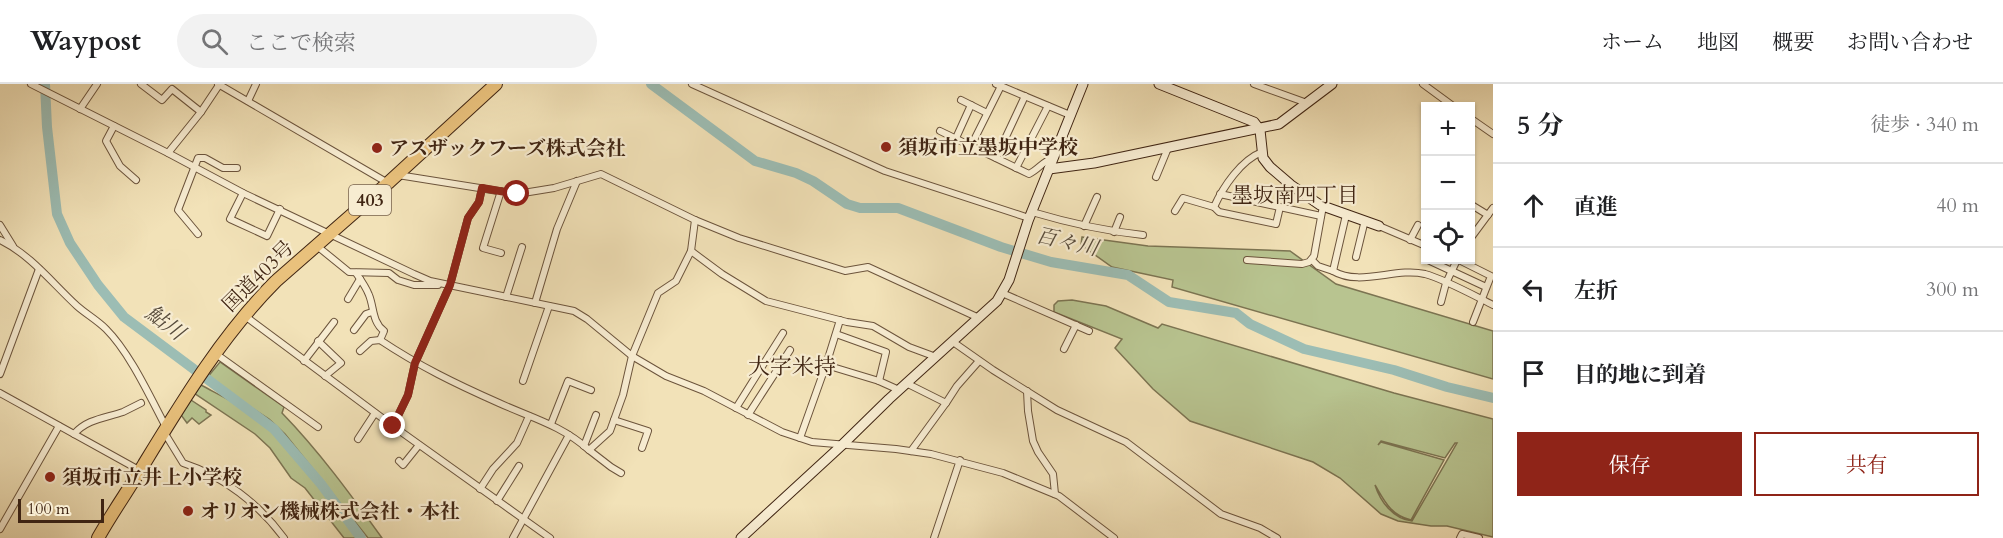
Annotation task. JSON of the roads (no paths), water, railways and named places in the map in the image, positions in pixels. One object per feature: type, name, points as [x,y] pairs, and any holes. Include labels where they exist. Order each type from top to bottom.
[{"type":"highway","name":"国道403号","points":[[98,538],[165,430],[244,315],[276,281],[332,234],[496,84]]},
{"type":"street","points":[[31,84],[243,193],[430,281],[574,311],[632,356],[666,376],[704,391],[782,432],[812,442],[911,451],[960,460],[1003,473],[1055,494],[1114,538]]},
{"type":"street","points":[[80,109],[97,84]]},
{"type":"street","points":[[141,84],[162,100],[172,89],[201,112]]},
{"type":"street","points":[[168,153],[201,112],[219,84],[393,179],[517,194],[554,188],[601,174],[695,220],[739,238],[845,271],[868,267],[979,318]]},
{"type":"street","points":[[248,101],[256,84]]},
{"type":"street","points":[[692,84],[885,171],[1030,217],[1143,235]]},
{"type":"street","points":[[741,538],[979,318],[1002,293],[1009,280],[1030,217],[1083,84]]},
{"type":"street","points":[[1162,84],[1254,122],[1260,130],[1263,158],[1270,167],[1322,211]]},
{"type":"street","points":[[1254,84],[1306,103]]},
{"type":"street","points":[[1049,169],[1094,163],[1260,130],[1279,124],[1332,84]]},
{"type":"street","points":[[1423,84],[1448,102]]},
{"type":"street","points":[[971,146],[998,85],[1011,87],[1025,96],[1070,115]]},
{"type":"street","points":[[996,158],[1025,96]]},
{"type":"street","points":[[961,100],[987,113]]},
{"type":"street","points":[[956,138],[971,105]]},
{"type":"street","points":[[1016,168],[1048,106]]},
{"type":"street","points":[[1475,121],[1493,134]]},
{"type":"street","points":[[114,126],[106,141],[120,166],[136,180]]},
{"type":"street","points":[[940,131],[1029,174],[1038,169],[1044,161],[1053,158]]},
{"type":"street","points":[[1156,177],[1168,148]]},
{"type":"street","points":[[1214,207],[1220,194],[1250,157],[1262,152]]},
{"type":"street","points":[[198,234],[178,210],[198,158],[205,158],[223,168],[237,168]]},
{"type":"street","points":[[535,303],[557,229],[577,181]]},
{"type":"street","points":[[393,426],[408,395],[415,363],[450,285],[468,218],[479,202],[482,188]]},
{"type":"street","points":[[501,191],[483,248],[501,253]]},
{"type":"street","points":[[243,193],[230,219],[267,236],[280,209]]},
{"type":"street","points":[[1220,194],[1280,207],[1346,215],[1365,220],[1421,244]]},
{"type":"street","points":[[1084,226],[1097,197]]},
{"type":"street","points":[[1175,211],[1184,198],[1214,207],[1219,212],[1276,224],[1280,207]]},
{"type":"street","points":[[1475,207],[1488,215]]},
{"type":"street","points":[[1475,232],[1493,208]]},
{"type":"street","points":[[1246,260],[1302,264],[1310,262],[1314,256],[1322,211]]},
{"type":"street","points":[[1333,271],[1346,215]]},
{"type":"street","points":[[1114,232],[1120,217]]},
{"type":"street","points":[[586,448],[610,431],[632,356],[658,293],[676,281],[691,251],[695,220]]},
{"type":"street","points":[[1356,257],[1365,220]]},
{"type":"street","points":[[0,225],[14,247]]},
{"type":"street","points":[[1410,240],[1418,225]]},
{"type":"street","points":[[0,240],[14,247],[77,306],[106,329],[138,377],[183,463],[217,478],[246,497],[284,538]]},
{"type":"street","points":[[316,246],[349,272],[389,273],[398,280],[414,285],[450,285]]},
{"type":"street","points":[[506,297],[522,247]]},
{"type":"street","points":[[691,251],[722,274],[766,301],[873,326],[909,347],[936,357]]},
{"type":"street","points":[[1312,260],[1318,266],[1341,276],[1421,274],[1493,305]]},
{"type":"street","points":[[1421,274],[1426,264]]},
{"type":"street","points":[[1436,264],[1486,287]]},
{"type":"street","points":[[1441,302],[1446,283],[1455,264]]},
{"type":"street","points":[[1467,264],[1492,275],[1473,322]]},
{"type":"street","points":[[0,374],[39,269]]},
{"type":"street","points":[[356,273],[370,298],[372,312],[384,331],[380,340]]},
{"type":"street","points":[[348,299],[360,279]]},
{"type":"street","points":[[1002,293],[1089,331]]},
{"type":"street","points":[[523,381],[549,306]]},
{"type":"street","points":[[354,330],[366,314],[372,312]]},
{"type":"street","points":[[244,315],[303,361],[550,538]]},
{"type":"street","points":[[800,438],[840,320]]},
{"type":"street","points":[[303,361],[333,322]]},
{"type":"street","points":[[1064,345],[1076,325]]},
{"type":"street","points":[[736,408],[783,333]]},
{"type":"street","points":[[836,334],[886,352],[879,381]]},
{"type":"street","points":[[360,351],[371,341],[380,340],[415,363],[453,382],[551,424],[621,473]]},
{"type":"street","points":[[318,341],[341,363],[325,376]]},
{"type":"street","points":[[953,342],[1057,410],[1126,442],[1221,514],[1260,528],[1273,537]]},
{"type":"street","points":[[748,415],[790,350]]},
{"type":"street","points":[[216,354],[318,427]]},
{"type":"street","points":[[911,451],[957,386],[979,361]]},
{"type":"street","points":[[826,365],[903,387],[946,403]]},
{"type":"street","points":[[551,424],[568,381],[591,390]]},
{"type":"street","points":[[1027,391],[1034,441],[1038,452],[1053,474],[1055,494]]},
{"type":"street","points":[[1,397],[140,471]]},
{"type":"street","points":[[74,434],[80,427],[99,417],[121,412],[141,403]]},
{"type":"street","points":[[358,439],[375,413]]},
{"type":"street","points":[[586,448],[596,415]]},
{"type":"street","points":[[480,489],[493,469],[517,443],[529,416]]},
{"type":"street","points":[[614,420],[648,431],[642,448]]},
{"type":"street","points":[[0,529],[59,426]]},
{"type":"street","points":[[513,538],[569,435]]},
{"type":"street","points":[[403,464],[419,445]]},
{"type":"street","points":[[934,538],[960,460]]},
{"type":"street","points":[[497,501],[519,466]]},
{"type":"street","points":[[1460,538],[1462,534],[1479,538]]},
{"type":"waterway","name":"鮎川","points":[[45,84],[47,127],[57,214],[70,243],[98,285],[124,317],[274,429],[321,484],[361,538]]},
{"type":"waterway","name":"百々川","points":[[651,84],[755,161],[796,173],[813,181],[847,204],[860,208],[898,208],[1001,247],[1051,262],[1128,275],[1169,302],[1236,313],[1250,324],[1304,349],[1394,370],[1447,387],[1493,398]]},
{"type":"place","name":"須坂市立墨坂中学校","points":[[886,147]]},
{"type":"place","name":"アスザックフーズ株式会社","points":[[377,148]]},
{"type":"place","name":"須坂市立井上小学校","points":[[50,477]]},
{"type":"place","name":"オリオン機械株式会社・本社","points":[[188,511]]},
{"type":"district","name":"墨坂南四丁目","points":[[1295,195]]},
{"type":"district","name":"大字米持","points":[[792,367]]}]
